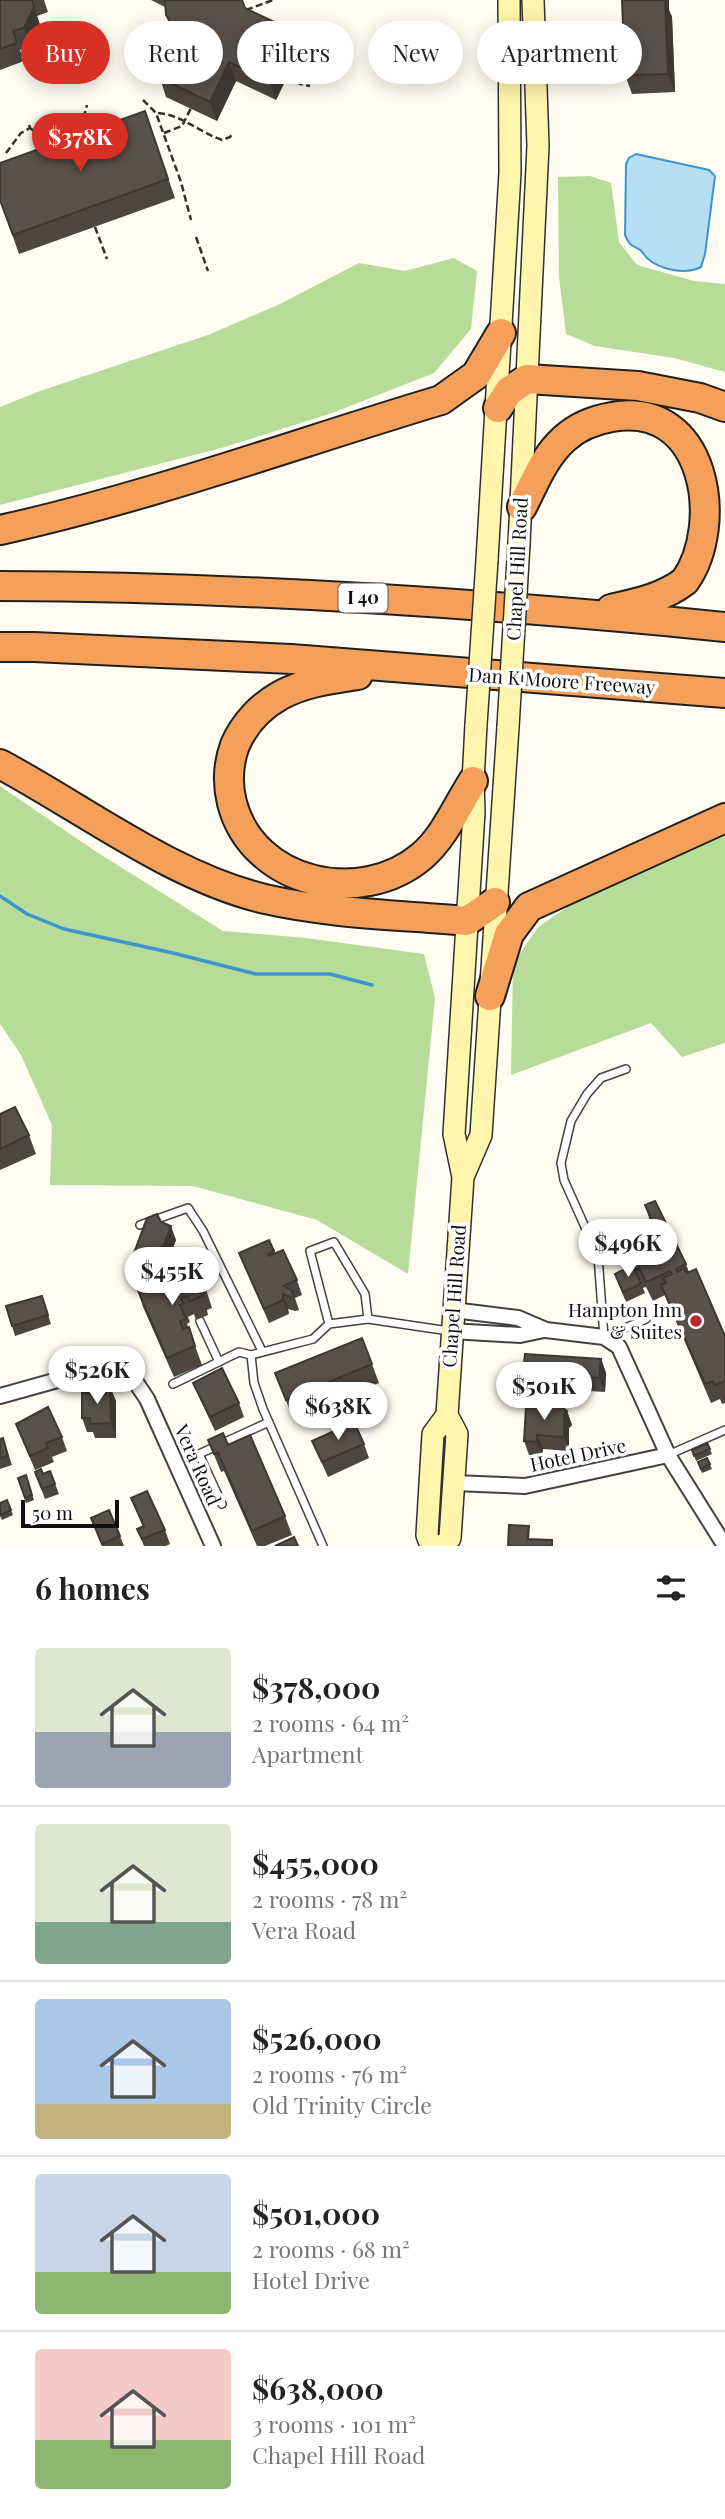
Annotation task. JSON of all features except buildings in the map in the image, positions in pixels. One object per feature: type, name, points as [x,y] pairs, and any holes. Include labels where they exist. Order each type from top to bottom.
[{"type":"highway","points":[[0,530],[145,493],[441,400],[476,375],[501,333]]},
{"type":"highway","points":[[498,408],[509,391],[527,379],[638,386],[700,398],[725,407]]},
{"type":"highway","points":[[522,507],[543,466],[563,440],[587,424],[603,418],[635,415],[666,423],[682,432],[710,466],[720,499],[719,526],[710,550],[700,566],[686,581],[662,595],[592,614]]},
{"type":"highway","name":"I 40","points":[[0,586],[128,587],[388,599],[725,627]]},
{"type":"highway","points":[[0,647],[291,659],[399,668]]},
{"type":"highway","points":[[399,668],[300,687],[278,697],[260,710],[238,740],[229,774],[234,810],[245,833],[272,861],[310,880],[349,884],[378,880],[402,869],[432,847],[473,781]]},
{"type":"highway","name":"Dan K Moore Freeway","points":[[399,668],[725,693]]},
{"type":"highway","points":[[0,764],[157,855],[232,889],[264,899],[299,905],[467,921],[495,902]]},
{"type":"highway","points":[[490,996],[509,934],[529,907],[725,818]]},
{"type":"main road","name":"Chapel Hill Road","points":[[444,1546],[450,1538],[457,1434],[447,1415],[463,1177],[454,1134],[510,173],[509,0]]},
{"type":"main road","name":"Chapel Hill Road","points":[[463,1177],[481,1135],[522,507],[520,478],[538,146],[533,0]]},
{"type":"main road","name":"Chapel Hill Road","points":[[431,1546],[427,1535],[433,1434],[447,1415]]},
{"type":"street","points":[[452,1321],[517,1318],[545,1330],[604,1337],[619,1347],[668,1455],[725,1546]]},
{"type":"street","points":[[452,1321],[520,1335],[545,1330]]},
{"type":"street","name":"Vera Road","points":[[0,1396],[97,1369],[121,1368],[131,1375],[143,1392],[213,1546]]},
{"type":"street","name":"Hotel Drive","points":[[454,1483],[525,1486],[668,1455]]},
{"type":"lane","points":[[626,1069],[601,1078],[587,1094],[571,1121],[561,1163],[564,1180],[598,1255],[604,1337],[646,1319]]},
{"type":"lane","points":[[140,1225],[188,1209],[203,1231],[262,1351]]},
{"type":"lane","points":[[329,1324],[310,1251],[334,1242],[365,1294],[368,1319]]},
{"type":"lane","points":[[173,1384],[239,1352],[251,1355],[313,1339],[329,1324],[368,1319],[452,1321]]},
{"type":"lane","points":[[200,1321],[219,1362]]},
{"type":"lane","points":[[251,1355],[254,1383],[323,1546]]},
{"type":"lane","points":[[222,1504],[199,1454],[269,1422]]},
{"type":"lane","points":[[668,1455],[725,1430]]},
{"type":"path","points":[[246,10],[273,0]]},
{"type":"path","points":[[298,84],[310,86]]},
{"type":"path","points":[[143,100],[156,113],[191,220]]},
{"type":"path","points":[[78,139],[88,105]]},
{"type":"path","points":[[163,134],[179,128],[191,108]]},
{"type":"path","points":[[156,113],[172,115],[222,140],[233,133]]},
{"type":"path","points":[[57,116],[69,152]]},
{"type":"path","points":[[6,153],[30,126],[56,147]]},
{"type":"path","points":[[0,153],[6,153]]},
{"type":"path","points":[[6,153],[10,158]]},
{"type":"path","points":[[162,159],[171,155]]},
{"type":"path","points":[[95,227],[107,259]]},
{"type":"path","points":[[196,237],[208,271]]},
{"type":"green space","points":[[590,176],[611,183],[619,242],[637,265],[694,281],[725,284],[725,372],[674,358],[595,346],[566,334],[559,277],[558,177]]},
{"type":"green space","points":[[454,258],[477,271],[471,329],[434,373],[332,413],[225,447],[0,505],[0,407],[208,335],[280,304],[359,263],[405,271]]},
{"type":"green space","points":[[0,786],[95,851],[223,931],[306,938],[424,954],[435,998],[408,1274],[317,1220],[193,1186],[50,1185],[52,1125],[21,1055],[0,1024]]},
{"type":"green space","points":[[725,833],[725,1043],[682,1057],[651,1023],[511,1075],[513,964],[538,927],[581,898]]},
{"type":"water","points":[[636,154],[709,170],[715,176],[701,267],[688,271],[666,268],[652,262],[628,241],[625,235],[626,164],[629,158]]},
{"type":"waterway","points":[[0,896],[27,914],[64,929],[256,974],[330,974],[372,985]]},
{"type":"place","name":"Hampton Inn & Suites","points":[[696,1321]]}]
